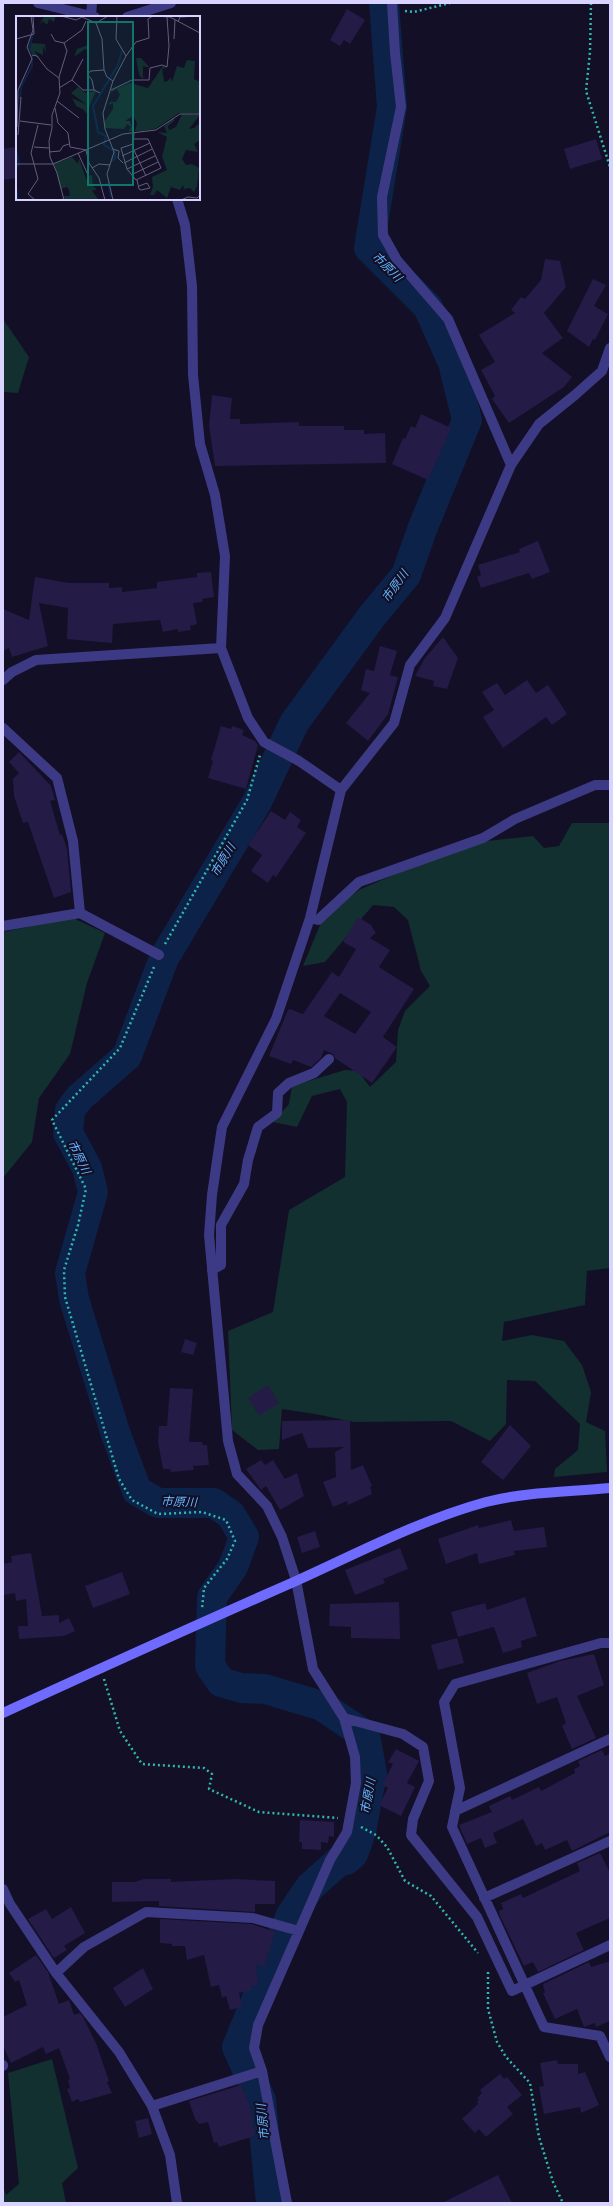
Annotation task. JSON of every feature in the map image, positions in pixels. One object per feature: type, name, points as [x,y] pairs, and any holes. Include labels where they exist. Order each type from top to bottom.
[{"type":"street","points":[[38,3],[89,16]]},
{"type":"street","points":[[92,3],[93,16]]},
{"type":"street","points":[[130,16],[171,3]]},
{"type":"street","points":[[392,6],[401,107],[382,197],[383,235],[397,260],[448,319],[510,465]]},
{"type":"street","points":[[177,200],[185,225],[192,286],[193,375],[200,444],[214,495],[225,556],[221,648],[248,718],[264,742],[299,761],[341,790]]},
{"type":"street","points":[[287,2203],[262,2070],[254,2048],[258,2025],[330,1860],[347,1832],[356,1783],[355,1757],[344,1718],[313,1669],[296,1580],[282,1537],[267,1506],[237,1474],[228,1440],[209,1235],[222,1127],[276,1019],[310,918],[341,790],[394,723],[410,665],[445,618],[510,465],[539,424],[576,395],[602,371],[610,348]]},
{"type":"street","points":[[3,680],[12,672],[36,660],[221,648]]},
{"type":"street","points":[[3,728],[57,778],[73,841],[80,913]]},
{"type":"street","points":[[310,918],[318,920],[359,882],[483,838],[515,819],[595,785],[610,785]]},
{"type":"street","points":[[3,926],[80,913],[159,955]]},
{"type":"street","points":[[212,1270],[221,1265],[221,1225],[244,1184],[248,1160],[258,1128],[277,1113],[278,1092],[289,1083],[314,1073],[329,1059]]},
{"type":"street","points":[[3,1713],[201,1621],[394,1536],[488,1502],[542,1494],[610,1488]]},
{"type":"street","points":[[609,2052],[600,2036],[544,2027],[524,1985],[452,1827],[460,1788],[444,1702],[455,1684],[601,1643],[610,1643]]},
{"type":"street","points":[[344,1718],[403,1734],[423,1747],[429,1781],[412,1819],[411,1835],[477,1917],[512,1991],[610,1946]]},
{"type":"street","points":[[455,1811],[610,1739]]},
{"type":"street","points":[[484,1898],[610,1841]]},
{"type":"street","points":[[3,1889],[10,1904],[56,1973],[120,2052],[152,2106],[170,2155],[177,2203]]},
{"type":"street","points":[[56,1973],[84,1947],[146,1912],[253,1918],[299,1931]]},
{"type":"street","points":[[152,2106],[262,2070]]},
{"type":"path","points":[[392,6],[414,12],[450,3]]},
{"type":"path","points":[[591,3],[590,52],[586,91],[610,167]]},
{"type":"path","points":[[201,1621],[204,1588],[227,1560],[235,1541],[226,1520],[202,1512],[158,1514],[132,1500],[119,1479],[65,1297],[64,1270],[78,1225],[86,1189],[52,1120],[120,1048],[159,955],[247,800],[264,742]]},
{"type":"path","points":[[101,1668],[120,1731],[142,1764],[204,1768],[212,1774],[209,1789],[259,1812],[291,1816],[350,1818],[358,1825],[376,1835],[388,1847],[405,1881],[431,1896],[484,1959]]},
{"type":"path","points":[[488,1965],[488,2009],[497,2042],[506,2057],[530,2083],[540,2137],[553,2182],[563,2203]]},
{"type":"green space","points":[[3,319],[29,357],[18,393],[3,392]]},
{"type":"green space","points":[[572,823],[610,823],[610,1268],[587,1271],[585,1305],[504,1322],[502,1341],[532,1335],[564,1341],[582,1365],[591,1392],[586,1422],[605,1431],[607,1472],[554,1477],[555,1469],[578,1450],[580,1424],[535,1381],[507,1380],[506,1424],[490,1441],[451,1421],[354,1422],[282,1409],[279,1449],[258,1450],[232,1430],[228,1331],[273,1312],[289,1210],[345,1177],[347,1102],[340,1089],[312,1096],[297,1127],[273,1122],[289,1104],[292,1086],[345,1070],[358,1071],[370,1087],[396,1062],[398,1030],[405,1011],[430,986],[421,971],[408,920],[394,907],[373,905],[325,962],[303,966],[325,913],[361,889],[426,861],[487,841],[533,836],[544,848],[559,846]]},
{"type":"green space","points":[[73,918],[105,933],[87,983],[70,1054],[39,1098],[32,1142],[3,1178],[3,932]]},
{"type":"green space","points":[[52,2059],[78,2168],[62,2183],[66,2203],[3,2203],[3,2187],[6,2195],[19,2184],[8,2073]]},
{"type":"building","points":[[347,9],[365,20],[350,44],[344,40],[340,46],[330,40]]},
{"type":"building","points":[[596,139],[602,159],[570,169],[564,149]]},
{"type":"building","points":[[14,147],[16,151],[16,178],[3,180],[3,149]]},
{"type":"building","points":[[545,259],[560,261],[566,287],[544,313],[563,338],[542,353],[572,377],[564,387],[509,423],[492,399],[495,396],[481,370],[495,362],[479,335],[515,313],[511,310],[521,297],[525,299],[541,280]]},
{"type":"building","points":[[593,279],[606,285],[594,306],[608,314],[595,340],[593,339],[589,347],[567,331]]},
{"type":"building","points":[[212,395],[232,398],[230,419],[240,419],[240,424],[299,422],[299,426],[344,426],[344,430],[364,430],[364,434],[385,433],[386,463],[215,466],[209,426]]},
{"type":"building","points":[[421,414],[451,428],[428,480],[392,464],[403,438],[405,439],[411,426],[415,428]]},
{"type":"building","points":[[538,541],[550,572],[532,579],[529,573],[481,588],[477,577],[481,575],[478,565],[520,552],[519,549]]},
{"type":"building","points":[[211,572],[214,597],[202,599],[203,602],[193,603],[197,624],[190,626],[191,630],[178,632],[178,629],[163,632],[160,620],[113,624],[112,643],[67,639],[68,608],[39,603],[48,646],[12,657],[9,648],[3,651],[3,609],[29,620],[35,577],[69,583],[109,583],[109,588],[122,587],[122,592],[157,588],[157,582],[197,577],[197,573]]},
{"type":"building","points":[[443,637],[458,658],[447,689],[433,686],[434,681],[415,676],[425,658]]},
{"type":"building","points":[[380,646],[397,651],[390,675],[398,677],[388,714],[368,741],[346,723],[370,693],[361,690],[366,669],[374,671]]},
{"type":"building","points":[[527,680],[536,693],[548,685],[567,714],[552,725],[546,717],[503,748],[483,717],[494,710],[482,692],[497,683],[505,695]]},
{"type":"building","points":[[221,726],[231,729],[232,726],[244,730],[242,735],[255,741],[258,745],[246,789],[208,778],[213,761],[211,760]]},
{"type":"building","points":[[19,752],[51,786],[55,800],[50,801],[60,835],[62,834],[67,849],[71,892],[54,898],[28,822],[23,823],[14,796],[13,779],[19,773],[9,762]]},
{"type":"building","points":[[271,811],[285,820],[290,812],[301,820],[297,827],[306,833],[276,877],[273,875],[268,883],[251,871],[262,855],[248,845]]},
{"type":"building","points":[[358,917],[371,925],[376,933],[370,938],[390,950],[379,967],[414,989],[383,1037],[397,1047],[372,1083],[335,1058],[333,1054],[324,1050],[321,1058],[311,1067],[293,1060],[291,1064],[269,1056],[288,1010],[290,1009],[303,1014],[332,972],[339,977],[356,949],[343,942]],"holes":[[[340,993],[371,1012],[355,1034],[324,1016]]]},
{"type":"building","points":[[185,1339],[197,1343],[193,1355],[181,1352]]},
{"type":"building","points":[[268,1385],[279,1403],[259,1416],[248,1398]]},
{"type":"building","points":[[170,1388],[193,1389],[189,1442],[202,1442],[203,1445],[207,1445],[209,1465],[193,1466],[194,1470],[171,1472],[170,1469],[163,1469],[158,1442],[159,1426],[167,1426]]},
{"type":"building","points":[[350,1420],[351,1470],[363,1465],[372,1486],[370,1487],[372,1494],[348,1505],[347,1501],[333,1507],[323,1482],[336,1477],[335,1452],[344,1447],[308,1448],[302,1433],[282,1440],[282,1421]]},
{"type":"building","points":[[510,1425],[531,1446],[503,1480],[481,1462]]},
{"type":"building","points":[[261,1460],[265,1465],[273,1460],[285,1479],[297,1473],[304,1496],[280,1510],[266,1486],[261,1490],[246,1469]]},
{"type":"building","points":[[511,1520],[514,1531],[544,1527],[547,1547],[514,1551],[515,1555],[479,1564],[477,1553],[446,1564],[438,1539],[478,1525],[479,1528]]},
{"type":"building","points":[[315,1531],[320,1547],[302,1553],[297,1537]]},
{"type":"building","points":[[400,1548],[408,1569],[383,1579],[385,1583],[355,1595],[345,1570]]},
{"type":"building","points":[[31,1553],[42,1616],[59,1615],[59,1623],[69,1618],[75,1631],[64,1636],[19,1639],[18,1626],[28,1626],[26,1599],[16,1601],[15,1593],[3,1595],[3,1564],[12,1562],[11,1556]]},
{"type":"building","points":[[122,1572],[130,1594],[93,1608],[85,1586]]},
{"type":"building","points":[[525,1597],[537,1636],[521,1641],[522,1647],[503,1653],[494,1627],[458,1637],[451,1612],[485,1603],[487,1610]]},
{"type":"building","points":[[399,1602],[400,1639],[351,1638],[351,1627],[329,1626],[330,1604]]},
{"type":"building","points":[[457,1638],[464,1663],[438,1670],[431,1645]]},
{"type":"building","points":[[594,1654],[604,1685],[577,1696],[596,1738],[572,1749],[562,1726],[566,1723],[557,1697],[537,1704],[527,1673],[560,1661]]},
{"type":"building","points":[[396,1749],[419,1761],[407,1783],[415,1787],[401,1816],[379,1805],[388,1788],[382,1785],[393,1764],[388,1762]]},
{"type":"building","points":[[602,1750],[605,1756],[610,1753],[610,1832],[572,1851],[567,1840],[545,1850],[542,1843],[536,1846],[523,1819],[493,1833],[497,1843],[485,1848],[481,1838],[467,1844],[459,1825],[492,1812],[489,1806],[510,1796],[512,1800],[539,1787],[541,1791],[575,1773],[574,1769],[580,1766],[578,1761]]},
{"type":"building","points":[[300,1820],[334,1822],[334,1837],[329,1836],[328,1843],[321,1842],[321,1850],[302,1849],[302,1842],[299,1842]]},
{"type":"building","points":[[600,1853],[610,1873],[610,1918],[576,1933],[584,1950],[538,1972],[533,1962],[524,1966],[500,1916],[499,1911],[503,1909],[501,1903],[521,1894],[523,1898],[580,1871],[577,1863]]},
{"type":"building","points":[[144,1879],[171,1879],[171,1882],[234,1879],[275,1881],[275,1904],[255,1904],[255,1912],[159,1906],[159,1901],[112,1902],[112,1882],[135,1882]]},
{"type":"building","points":[[71,1907],[85,1933],[64,1946],[67,1950],[54,1958],[28,1919],[46,1909],[52,1919]]},
{"type":"building","points":[[160,1919],[252,1924],[275,1932],[264,1967],[256,1964],[258,1985],[251,1986],[252,1990],[239,1993],[242,2007],[230,2010],[226,1996],[222,1998],[219,1985],[211,1987],[204,1955],[187,1960],[185,1946],[172,1946],[172,1944],[160,1943]]},
{"type":"building","points":[[36,1955],[48,1972],[59,2004],[69,2000],[74,2015],[80,2013],[83,2017],[96,2043],[109,2081],[107,2082],[112,2093],[80,2102],[78,2099],[72,2102],[67,2089],[70,2088],[68,2080],[70,2079],[59,2048],[46,2054],[43,2047],[11,2063],[3,2046],[3,2017],[27,2005],[19,1980],[15,1982],[9,1973]]},
{"type":"building","points":[[610,1961],[610,2021],[596,2027],[595,2023],[584,2027],[577,2009],[555,2019],[543,1993],[545,1993],[543,1984],[589,1962],[591,1967]]},
{"type":"building","points":[[143,1968],[153,1989],[125,2007],[113,1988]]},
{"type":"building","points":[[557,2060],[558,2064],[578,2064],[578,2074],[585,2072],[599,2105],[581,2113],[580,2107],[544,2114],[539,2087],[544,2086],[540,2063]]},
{"type":"building","points":[[500,2074],[504,2079],[507,2077],[522,2095],[507,2107],[513,2114],[486,2137],[479,2129],[475,2133],[462,2119],[478,2104],[477,2102],[479,2100],[477,2098],[482,2093],[480,2090]]},
{"type":"building","points":[[241,2085],[250,2107],[255,2136],[219,2147],[217,2142],[214,2143],[208,2122],[199,2124],[195,2119],[189,2101]]},
{"type":"building","points":[[148,2118],[152,2134],[139,2138],[135,2121]]},
{"type":"building","points":[[498,2175],[512,2203],[442,2203]]},
{"type":"waterway","name":"市原川","points":[[271,2203],[261,2100],[237,2047],[291,1915],[310,1887],[338,1862],[346,1860],[353,1854],[361,1832],[372,1773],[365,1735],[322,1706],[265,1689],[241,1688],[221,1682],[210,1666],[212,1597],[233,1567],[244,1537],[231,1515],[214,1503],[158,1503],[137,1491],[115,1432],[74,1299],[70,1273],[93,1192],[87,1168],[68,1133],[70,1110],[79,1098],[127,1056],[164,958],[257,802],[294,723],[372,616],[406,575],[423,527],[467,420],[453,363],[428,307],[369,248],[392,107],[384,3]]}]
